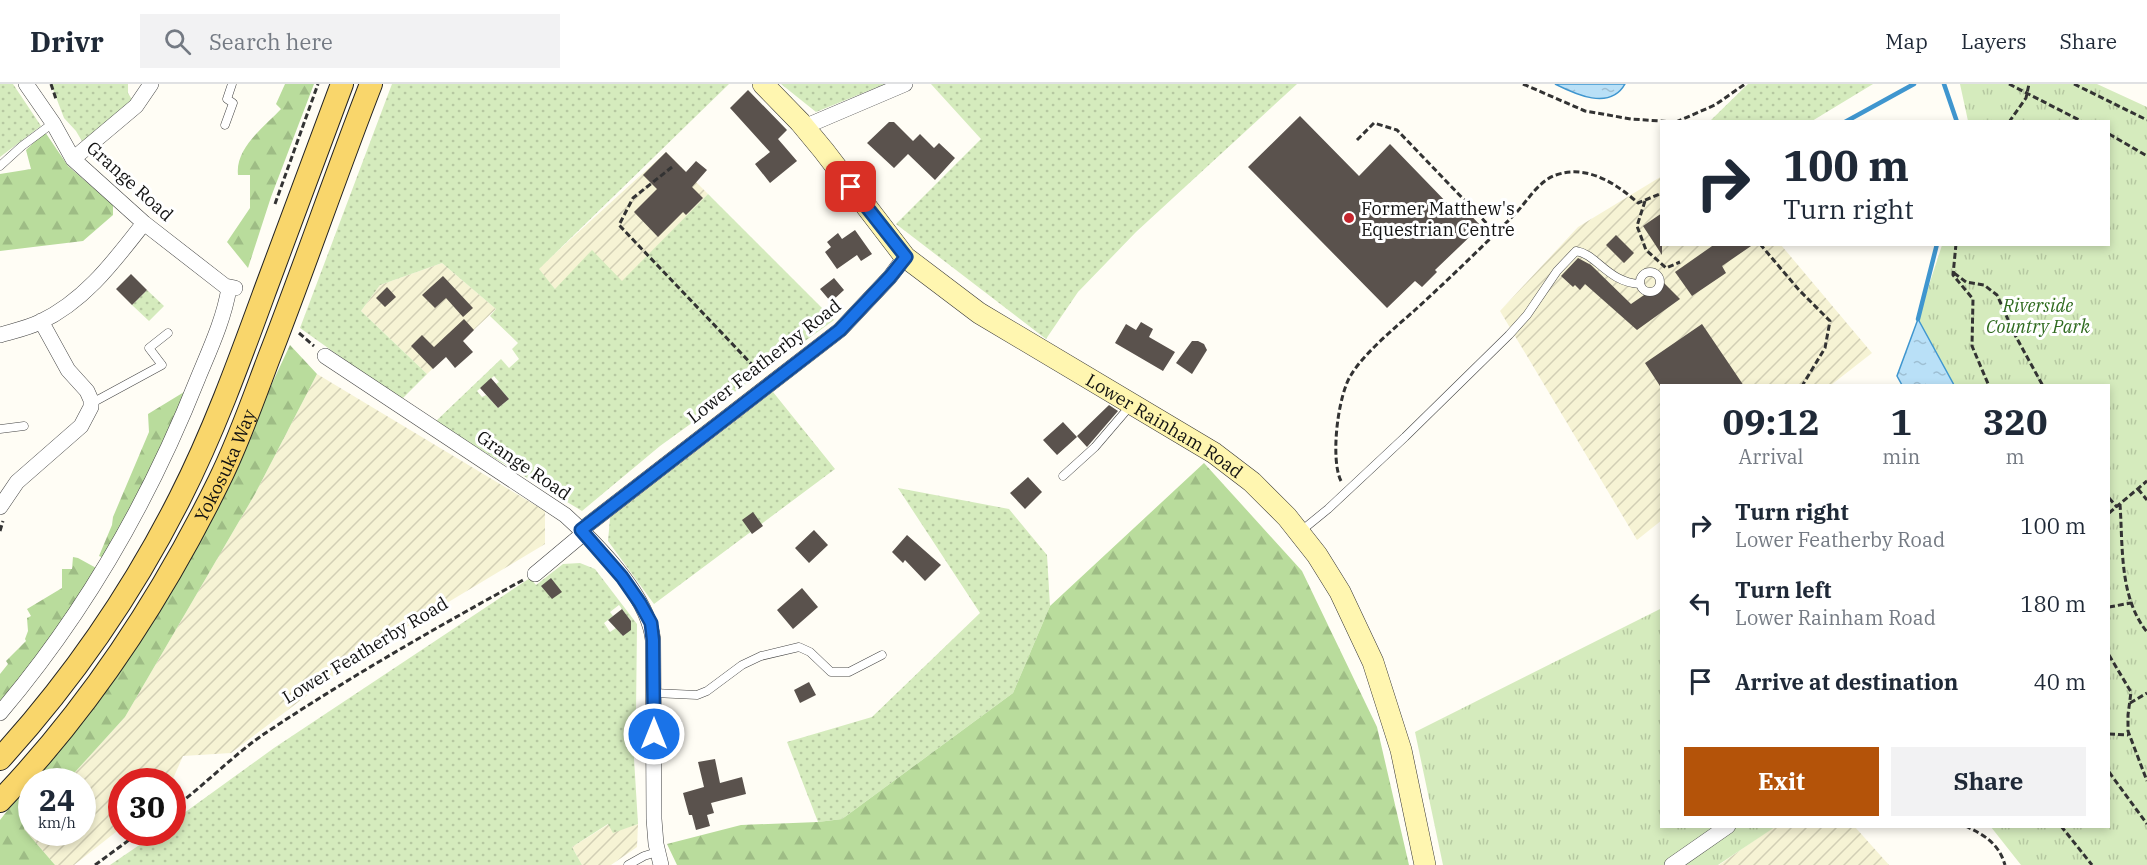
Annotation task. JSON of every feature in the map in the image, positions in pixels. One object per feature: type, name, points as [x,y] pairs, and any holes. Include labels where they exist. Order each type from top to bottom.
[{"type":"main road","name":"Yokosuka Way","points":[[0,759],[73,673],[148,558],[180,497],[236,370],[342,84]]},
{"type":"main road","name":"Yokosuka Way","points":[[0,801],[82,704],[137,627],[178,559],[220,479],[284,320],[371,84]]},
{"type":"main road","name":"Lower Rainham Road","points":[[763,84],[804,127],[906,257],[979,313],[1200,444],[1233,466],[1274,503],[1300,532],[1344,599],[1373,662],[1401,750],[1425,865]]},
{"type":"street","name":"Grange Road","points":[[0,713],[26,682],[89,594],[131,520],[189,401],[218,329],[229,288],[144,223],[73,159],[53,123],[26,84]]},
{"type":"street","points":[[73,159],[136,106],[151,84]]},
{"type":"street","points":[[804,127],[905,84]]},
{"type":"street","points":[[0,335],[41,321],[70,303],[108,270],[144,223]]},
{"type":"street","name":"Lower Featherby Road","points":[[535,574],[582,531],[840,330],[906,257]]},
{"type":"street","points":[[3,504],[17,482],[79,428],[88,416],[92,403],[87,391],[63,363],[41,321]]},
{"type":"street","name":"Grange Road","points":[[325,356],[538,496],[582,531],[622,577],[647,616],[653,640],[654,819],[659,859]]},
{"type":"street","points":[[1672,865],[1725,828]]},
{"type":"lane","points":[[225,124],[233,103],[227,99],[232,84]]},
{"type":"lane","points":[[0,166],[53,123]]},
{"type":"lane","points":[[1300,532],[1319,517],[1425,417],[1523,320],[1557,271],[1576,251],[1581,252],[1617,278],[1640,284]]},
{"type":"lane","points":[[92,403],[162,364],[149,348],[168,333]]},
{"type":"lane","points":[[1063,476],[1095,447],[1132,404]]},
{"type":"lane","points":[[0,429],[24,426]]},
{"type":"lane","points":[[654,693],[697,695],[707,691],[742,665],[762,656],[799,647],[810,652],[831,672],[849,672],[882,655]]},
{"type":"lane","points":[[628,865],[644,856],[659,859]]},
{"type":"path","points":[[51,84],[58,105]]},
{"type":"path","points":[[1523,84],[1586,111],[1660,121]]},
{"type":"path","points":[[1680,120],[1715,105],[1745,84]]},
{"type":"path","points":[[2009,84],[2079,120]]},
{"type":"path","points":[[2010,120],[2026,98],[2029,84]]},
{"type":"path","points":[[2074,84],[2147,120]]},
{"type":"path","points":[[1357,140],[1374,123],[1396,130],[1496,233]]},
{"type":"path","points":[[2110,135],[2147,156]]},
{"type":"path","points":[[672,167],[633,198],[619,225],[770,383]]},
{"type":"path","points":[[1346,491],[1338,476],[1335,460],[1342,399],[1352,374],[1381,341],[1496,233],[1544,182],[1560,174],[1584,173],[1599,177],[1619,187],[1638,203],[1660,194]]},
{"type":"path","points":[[1646,199],[1637,226],[1646,250],[1666,268],[1680,262]]},
{"type":"path","points":[[143,205],[153,208],[161,220]]},
{"type":"path","points":[[1762,246],[1799,290],[1830,321],[1825,348],[1803,384]]},
{"type":"path","points":[[1956,246],[1953,273],[1973,299],[1972,346],[1988,384]]},
{"type":"path","points":[[1953,273],[1966,282],[1984,285],[1997,295],[2015,335],[2042,384]]},
{"type":"path","points":[[284,320],[325,356]]},
{"type":"path","points":[[2110,512],[2147,482]]},
{"type":"path","points":[[2139,489],[2147,500]]},
{"type":"path","points":[[2110,499],[2118,506],[2125,576],[2131,603],[2147,632]]},
{"type":"path","points":[[0,531],[3,504]]},
{"type":"path","name":"Lower Featherby Road","points":[[186,798],[262,736],[462,613],[535,574]]},
{"type":"path","points":[[2110,607],[2131,603]]},
{"type":"path","points":[[2110,657],[2131,692],[2128,715],[2129,735],[2147,781]]},
{"type":"path","points":[[2130,703],[2147,693]]},
{"type":"path","points":[[2110,734],[2129,735]]},
{"type":"path","points":[[2110,773],[2147,824]]},
{"type":"path","points":[[1969,828],[1986,836],[1994,844],[2002,855],[2005,865]]},
{"type":"path","points":[[2063,828],[2092,865]]},
{"type":"path","points":[[95,865],[121,846]]},
{"type":"shaded area","points":[[666,152],[708,194],[622,282],[555,289],[538,269]]},
{"type":"shaded area","points":[[1660,177],[1660,246],[1782,246],[1872,353],[1832,384],[1660,384],[1660,522],[1637,540],[1500,311],[1578,227]]},
{"type":"shaded area","points":[[442,263],[496,309],[427,374],[361,311],[380,285]]},
{"type":"shaded area","points":[[317,374],[545,511],[545,544],[362,654],[231,753],[183,756],[178,768],[108,768],[108,838],[74,865],[55,865],[39,846],[96,846],[96,768],[79,768],[125,717],[255,494]]},
{"type":"shaded area","points":[[609,824],[614,832],[638,824],[637,847],[611,865],[582,865],[572,847]]},
{"type":"shaded area","points":[[1772,828],[1856,828],[1889,865],[1719,865]]},
{"type":"green space","points":[[0,84],[13,84],[41,126],[0,157]]},
{"type":"green space","points":[[51,84],[128,84],[128,93],[136,106],[86,148],[76,131],[64,118]]},
{"type":"green space","points":[[285,84],[314,84],[271,197],[248,268],[227,242],[250,208],[250,175],[238,175],[238,165],[252,139],[281,109],[276,104]]},
{"type":"green space","points":[[392,84],[729,84],[539,269],[555,289],[592,250],[622,281],[708,194],[834,320],[660,446],[582,511],[435,422],[501,359],[509,368],[519,359],[512,349],[518,343],[490,316],[496,309],[442,263],[380,285],[361,311],[427,374],[401,400],[300,328]],"holes":[[[494,376],[499,382],[496,384],[509,399],[498,408],[486,395],[482,397],[477,391]]]},
{"type":"green space","points":[[781,84],[885,84],[816,112]]},
{"type":"green space","points":[[931,84],[1297,84],[1136,232],[1078,292],[1046,339],[896,224],[981,139]]},
{"type":"green space","points":[[1748,84],[1873,84],[1814,120],[1711,120]]},
{"type":"green space","name":"Riverside Country Park","points":[[1960,84],[2097,84],[2147,107],[2147,865],[2021,865],[1992,828],[2110,828],[2110,384],[1953,384],[1918,319],[1942,246],[2110,246],[2110,120],[1968,120]]},
{"type":"green space","points":[[45,132],[68,166],[113,205],[113,215],[83,241],[0,251],[0,174],[31,169],[26,150]]},
{"type":"green space","points":[[147,290],[164,306],[149,321],[132,305]]},
{"type":"green space","points":[[290,345],[317,374],[255,494],[125,717],[79,768],[40,768],[96,696],[231,471]]},
{"type":"green space","points":[[189,389],[106,559],[99,556],[149,432],[148,414]]},
{"type":"green space","points":[[773,392],[835,469],[654,604],[608,541],[610,518]]},
{"type":"green space","points":[[1204,463],[1302,571],[1377,727],[1409,865],[677,865],[667,844],[741,825],[842,819],[1013,693],[1050,606]]},
{"type":"green space","points":[[898,488],[1009,509],[1047,555],[1050,606],[1013,693],[842,819],[818,822],[787,742],[872,717],[980,613]]},
{"type":"green space","points":[[73,557],[98,569],[74,608],[0,705],[0,674],[8,664],[6,661],[26,641],[27,618],[31,616],[27,609],[62,588],[62,569],[72,569]]},
{"type":"green space","points":[[580,563],[595,569],[637,624],[636,714],[634,713],[633,742],[638,824],[613,833],[608,824],[572,847],[582,865],[110,865],[138,846],[186,846],[186,812],[274,748],[530,578],[536,585],[563,564]],"holes":[[[619,605],[631,621],[630,630],[623,636],[616,628],[610,632],[604,623],[613,616],[610,612]]]},
{"type":"green space","points":[[1660,609],[1660,828],[1774,828],[1718,865],[1443,865],[1415,732]]},
{"type":"green space","points":[[18,797],[18,846],[39,846],[55,865],[0,865],[0,820]]},
{"type":"water","points":[[1555,84],[1625,84],[1619,92],[1602,99],[1582,96]]},
{"type":"water","points":[[1918,319],[1953,384],[1901,384],[1897,376]]},
{"type":"building","points":[[748,90],[787,130],[778,139],[797,161],[770,183],[755,164],[770,152],[730,108]]},
{"type":"building","name":"Former Matthew's Equestrian Centre","points":[[1300,116],[1359,176],[1390,144],[1453,209],[1459,203],[1481,226],[1435,270],[1437,272],[1422,287],[1415,281],[1387,308],[1248,167]]},
{"type":"building","points":[[889,122],[894,122],[913,141],[920,134],[934,148],[939,143],[955,158],[935,180],[908,154],[894,168],[867,143]]},
{"type":"building","points":[[666,152],[686,172],[696,161],[707,170],[692,187],[703,198],[686,215],[683,212],[658,237],[634,212],[657,189],[643,175]]},
{"type":"building","points":[[1660,214],[1662,255],[1643,226]]},
{"type":"building","points":[[855,230],[872,254],[861,261],[857,255],[837,269],[825,252],[831,247],[827,242],[838,233],[842,239]]},
{"type":"building","points":[[1616,235],[1634,253],[1624,263],[1606,245]]},
{"type":"building","points":[[1712,246],[1751,246],[1722,266],[1726,273],[1692,296],[1675,272]]},
{"type":"building","points":[[1578,258],[1591,265],[1631,304],[1663,282],[1680,299],[1637,330],[1585,284],[1580,290],[1561,276]]},
{"type":"building","points":[[131,274],[147,290],[132,305],[116,289]]},
{"type":"building","points":[[443,276],[473,308],[463,317],[446,298],[435,308],[422,295]]},
{"type":"building","points":[[834,278],[844,290],[831,302],[820,289]]},
{"type":"building","points":[[387,287],[396,297],[385,307],[376,298]]},
{"type":"building","points":[[464,319],[474,330],[463,341],[473,352],[455,368],[446,357],[433,369],[411,346],[422,335],[434,347]]},
{"type":"building","points":[[1141,322],[1153,329],[1149,337],[1175,352],[1163,371],[1115,343],[1126,324],[1136,330]]},
{"type":"building","points":[[1702,324],[1743,384],[1660,384],[1660,386],[1645,363]]},
{"type":"building","points":[[1192,341],[1204,344],[1207,350],[1192,374],[1176,363]]},
{"type":"building","points":[[491,378],[509,399],[498,408],[480,388]]},
{"type":"building","points":[[1109,405],[1118,411],[1087,447],[1077,436]]},
{"type":"building","points":[[1063,422],[1077,437],[1057,455],[1043,440]]},
{"type":"building","points":[[1028,477],[1042,492],[1025,509],[1010,493]]},
{"type":"building","points":[[753,512],[763,526],[752,534],[742,520]]},
{"type":"building","points":[[814,530],[828,545],[809,563],[795,548]]},
{"type":"building","points":[[907,535],[941,565],[925,581],[905,560],[903,563],[892,552]]},
{"type":"building","points":[[551,578],[562,592],[552,599],[541,586]]},
{"type":"building","points":[[802,588],[818,607],[793,629],[777,610]]},
{"type":"building","points":[[622,609],[631,621],[631,630],[623,636],[608,620]]},
{"type":"building","points":[[809,682],[816,695],[800,703],[794,690]]},
{"type":"building","points":[[668,720],[682,721],[681,744],[667,743]]},
{"type":"building","points":[[715,759],[720,783],[742,777],[746,794],[711,803],[714,813],[707,815],[710,826],[696,830],[683,793],[704,787],[698,762]]},
{"type":"waterway","points":[[1849,120],[1914,84]]},
{"type":"waterway","points":[[1944,84],[1956,120]]},
{"type":"waterway","points":[[1918,319],[1936,246]]},
{"type":"place","name":"Former Matthew's Equestrian Centre","points":[[1349,218]]},
{"type":"route","points":[[654,734],[651,623],[622,577],[581,530],[840,330],[906,257],[851,187]]}]
